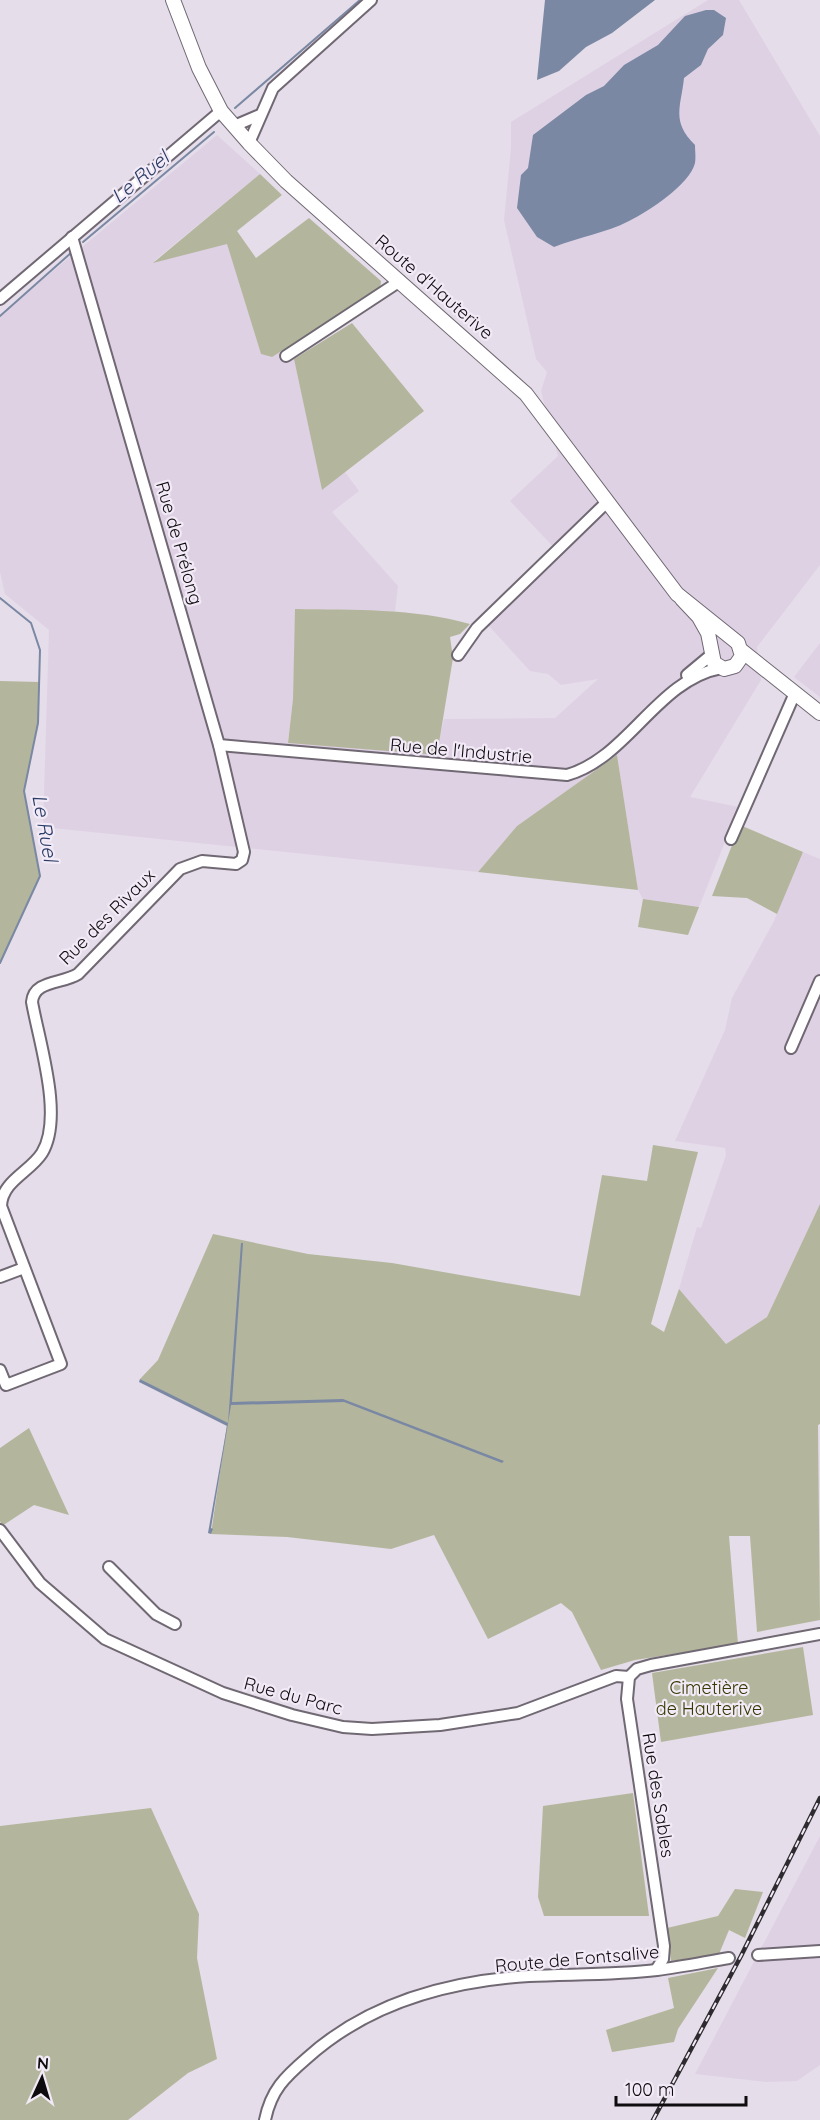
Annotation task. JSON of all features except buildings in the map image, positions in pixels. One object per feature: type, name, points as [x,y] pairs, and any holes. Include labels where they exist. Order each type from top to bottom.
[{"type":"main road","name":"Route d'Hauterive","points":[[173,0],[199,68],[221,111],[286,181],[526,394],[650,562],[703,625],[711,652]]},
{"type":"main road","name":"Route d'Hauterive","points":[[682,599],[731,638]]},
{"type":"main road","points":[[790,689],[749,669],[714,663],[711,652],[721,638],[731,638],[738,643],[742,651],[790,689],[820,713]]},
{"type":"main road","points":[[728,667],[741,660],[742,651]]},
{"type":"street","points":[[249,143],[273,88],[371,0]]},
{"type":"street","points":[[0,299],[221,111]]},
{"type":"street","points":[[234,126],[242,125],[260,115]]},
{"type":"street","name":"Rue de Prélong","points":[[72,237],[219,745],[244,852],[242,860]]},
{"type":"street","points":[[286,356],[400,281]]},
{"type":"street","points":[[458,655],[477,628],[607,502]]},
{"type":"street","name":"Rue de l'Industrie","points":[[219,745],[567,775],[592,765],[671,693],[711,652]]},
{"type":"street","name":"Rue de l'Industrie","points":[[671,693],[695,675],[728,667]]},
{"type":"street","points":[[731,839],[790,689]]},
{"type":"street","name":"Rue des Rivaux","points":[[0,1370],[6,1385],[61,1364],[1,1206],[8,1186],[32,1166],[43,1152],[51,1120],[49,1095],[32,1002],[35,991],[39,986],[59,983],[78,974],[180,869],[202,861],[236,864],[242,860]]},
{"type":"street","points":[[791,1048],[820,981]]},
{"type":"street","points":[[0,1277],[24,1268]]},
{"type":"street","name":"Rue du Parc","points":[[0,1530],[40,1583],[105,1639],[223,1693],[292,1715],[343,1727],[372,1729],[440,1725],[518,1713],[616,1676],[629,1677]]},
{"type":"street","points":[[109,1567],[156,1614],[175,1624]]},
{"type":"street","points":[[629,1677],[637,1669],[651,1665],[820,1634]]},
{"type":"street","name":"Rue des Sables","points":[[629,1677],[627,1699],[664,1946],[663,1959],[656,1970]]},
{"type":"street","points":[[758,1955],[820,1952]]},
{"type":"street","name":"Route de Fontsalive","points":[[266,2120],[272,2094],[280,2081],[315,2050],[336,2034],[371,2014],[420,1993],[526,1976],[656,1970],[729,1958]]},
{"type":"shaded area","points":[[708,0],[739,0],[820,136],[820,565],[757,647],[761,680],[690,797],[739,807],[699,907],[643,899],[638,890],[617,755],[517,826],[478,872],[43,827],[49,630],[5,594],[0,572],[0,315],[217,135],[260,174],[154,261],[227,243],[261,354],[272,357],[291,345],[322,490],[345,472],[359,491],[332,512],[398,586],[395,611],[296,609],[293,699],[288,742],[436,755],[444,719],[555,718],[598,679],[561,685],[548,674],[530,671],[488,625],[560,554],[510,501],[558,456],[541,391],[547,372],[536,359],[504,220],[511,148],[511,122]]},
{"type":"shaded area","points":[[820,643],[820,697],[794,677]]},
{"type":"shaded area","points":[[803,852],[820,859],[820,1204],[767,1317],[726,1344],[679,1289],[697,1227],[701,1228],[726,1155],[725,1148],[675,1141],[725,1030],[732,998],[773,923]]},
{"type":"shaded area","points":[[820,1836],[820,2065],[797,2081],[767,2082],[695,2074]]},
{"type":"green space","points":[[260,174],[282,195],[237,231],[256,258],[309,218],[381,281],[380,290],[272,357],[261,354],[227,244],[153,263]]},
{"type":"green space","points":[[352,323],[424,411],[322,490],[294,359]]},
{"type":"green space","points":[[295,609],[405,612],[470,624],[460,634],[450,637],[453,658],[437,755],[288,743],[293,699]]},
{"type":"green space","points":[[0,681],[39,682],[38,723],[24,791],[40,876],[0,963]]},
{"type":"green space","points":[[617,755],[638,890],[478,872],[517,826]]},
{"type":"green space","points":[[740,825],[803,852],[777,914],[747,898],[712,896]]},
{"type":"green space","points":[[643,899],[699,907],[688,935],[638,927]]},
{"type":"green space","points":[[653,1145],[698,1152],[651,1324],[664,1332],[679,1289],[726,1344],[767,1317],[820,1204],[820,1424],[818,1425],[820,1620],[757,1632],[750,1536],[729,1536],[738,1644],[635,1660],[601,1670],[572,1612],[561,1603],[488,1639],[434,1535],[391,1549],[287,1537],[211,1534],[227,1424],[140,1379],[158,1360],[213,1234],[308,1254],[392,1263],[580,1296],[602,1175],[647,1181]]},
{"type":"green space","points":[[29,1428],[69,1515],[34,1505],[2,1526],[0,1521],[0,1448]]},
{"type":"green space","name":"Cimetière de Hauterive","points":[[803,1647],[813,1715],[661,1742],[652,1673]]},
{"type":"green space","points":[[633,1793],[649,1916],[544,1916],[538,1897],[543,1806]]},
{"type":"green space","points":[[151,1808],[199,1914],[197,1958],[217,2059],[188,2073],[128,2120],[0,2120],[0,1826]]},
{"type":"green space","points":[[735,1889],[763,1892],[745,1938],[729,1930],[719,1954],[671,1961],[667,1928],[718,1916]]},
{"type":"green space","points":[[718,1968],[678,2029],[674,2042],[612,2052],[606,2030],[674,2008],[668,1978]]},
{"type":"water","points":[[545,0],[655,0],[612,33],[586,47],[559,71],[537,80]]},
{"type":"water","points":[[714,10],[726,18],[723,35],[708,49],[701,65],[684,78],[679,113],[683,128],[695,145],[695,163],[692,171],[677,188],[647,211],[611,229],[554,247],[537,237],[517,208],[521,175],[528,168],[533,135],[586,95],[604,86],[624,65],[658,45],[685,16]]},
{"type":"water","points":[[241,1243],[243,1243],[232,1402],[343,1399],[504,1461],[502,1463],[344,1402],[231,1405],[211,1528],[213,1529],[211,1534],[208,1533],[227,1426],[139,1382],[140,1379],[228,1423]]},
{"type":"waterway","name":"Le Ruel","points":[[235,108],[360,0]]},
{"type":"waterway","name":"Le Ruel","points":[[83,242],[214,132]]},
{"type":"waterway","name":"Le Ruel","points":[[0,316],[72,252]]},
{"type":"waterway","name":"Le Ruel","points":[[0,598],[31,623],[40,650],[38,723],[24,791],[40,876],[0,963]]},
{"type":"railway","points":[[653,2120],[741,1956],[820,1798]]}]
